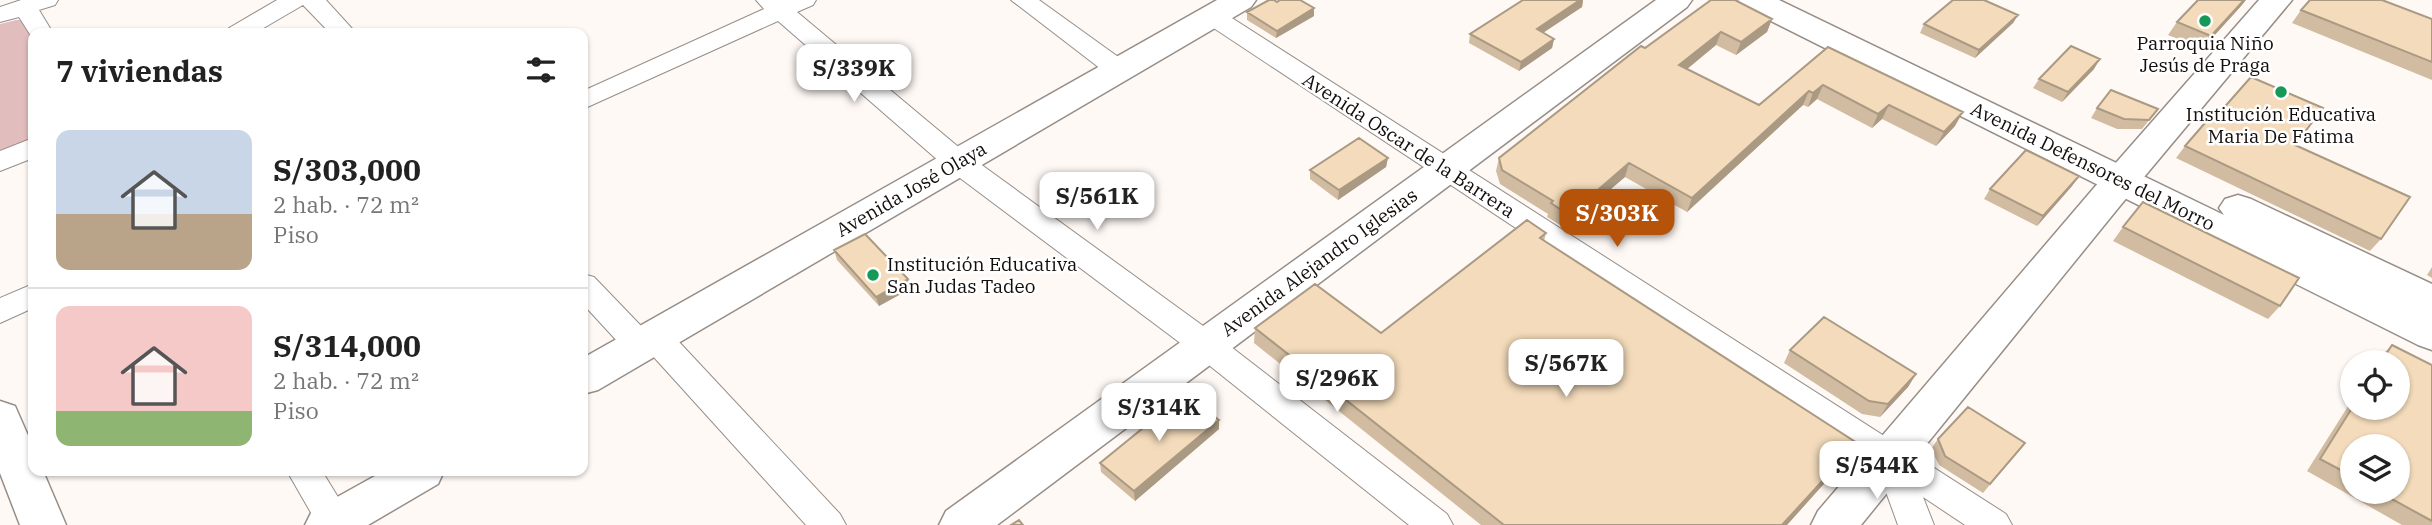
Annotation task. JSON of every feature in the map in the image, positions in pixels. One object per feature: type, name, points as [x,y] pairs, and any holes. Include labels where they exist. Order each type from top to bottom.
[{"type":"street","points":[[246,28],[294,0]]},
{"type":"street","points":[[312,0],[339,28]]},
{"type":"street","points":[[1023,0],[1119,70]]},
{"type":"street","name":"Avenida Alejandro Iglesias","points":[[962,525],[1676,0]]},
{"type":"street","name":"Avenida Defensores del Morro","points":[[1754,0],[2130,170],[2432,301]]},
{"type":"street","name":"Avenida Defensores del Morro","points":[[1805,0],[2130,170],[2432,334]]},
{"type":"street","points":[[1834,525],[2130,170],[2276,0]]},
{"type":"street","points":[[0,15],[35,4],[40,28]]},
{"type":"street","points":[[588,99],[784,4],[958,162],[1206,345],[1435,525]]},
{"type":"street","name":"Avenida José Olaya","points":[[588,375],[1226,8]]},
{"type":"street","name":"Avenida Oscar de la Barrera","points":[[1226,8],[1447,169],[1994,525]]},
{"type":"street","points":[[0,162],[28,149]]},
{"type":"street","points":[[588,289],[648,341],[828,525]]},
{"type":"street","points":[[0,311],[28,297]]},
{"type":"street","points":[[0,418],[43,525]]},
{"type":"street","points":[[1891,458],[1916,525]]},
{"type":"street","points":[[307,476],[333,524],[414,476]]},
{"type":"shaded area","points":[[21,20],[28,32],[28,143],[0,155],[0,24]]},
{"type":"building","points":[[1269,0],[1300,0],[1314,8],[1277,31],[1247,12]]},
{"type":"building","points":[[1523,0],[1580,0],[1537,29],[1554,39],[1521,62],[1470,34]]},
{"type":"building","points":[[1711,0],[1735,0],[1772,19],[1741,42],[1721,32],[1679,65],[1759,105],[1828,47],[1963,112],[1944,132],[1889,105],[1878,114],[1823,85],[1813,93],[1809,91],[1692,198],[1629,163],[1569,215],[1551,203],[1553,201],[1502,170],[1499,158],[1641,46],[1645,48]]},
{"type":"building","points":[[1953,0],[1984,0],[2018,15],[1979,50],[1924,24]]},
{"type":"building","name":"Parroquia Niño Jesús de Praga","points":[[2198,0],[2244,0],[2211,36],[2177,22]]},
{"type":"building","points":[[2310,0],[2382,0],[2432,19],[2432,62],[2301,10]]},
{"type":"building","points":[[2071,46],[2100,59],[2068,92],[2039,79]]},
{"type":"building","points":[[2251,77],[2323,108],[2295,145],[2410,197],[2381,239],[2185,146],[2217,109],[2221,111]]},
{"type":"building","points":[[2111,90],[2158,109],[2149,120],[2124,119],[2097,108]]},
{"type":"building","points":[[1359,138],[1388,158],[1339,190],[1310,170]]},
{"type":"building","points":[[2026,150],[2079,176],[2043,216],[1990,189]]},
{"type":"building","points":[[2143,202],[2299,278],[2280,306],[2123,227]]},
{"type":"building","points":[[1527,220],[1546,233],[1540,238],[1857,443],[1782,525],[1504,525],[1255,328],[1315,284],[1381,333]]},
{"type":"building","name":"Institución Educativa San Judas Tadeo","points":[[865,234],[908,279],[876,297],[834,250]]},
{"type":"building","points":[[1824,317],[1916,374],[1888,404],[1869,401],[1790,350]]},
{"type":"building","points":[[2392,345],[2402,350],[2389,350]]},
{"type":"building","points":[[2410,354],[2432,365],[2432,521],[2401,504],[2410,504],[2410,434],[2340,434],[2340,470],[2320,459],[2344,420],[2410,420]]},
{"type":"building","points":[[1194,401],[1219,420],[1134,491],[1100,463],[1175,402]]},
{"type":"building","points":[[1968,407],[2025,443],[1990,484],[1945,456],[1938,439]]},
{"type":"place","name":"Parroquia Niño Jesús de Praga","points":[[2205,21]]},
{"type":"place","name":"Institución Educativa Maria De Fatima","points":[[2281,92]]},
{"type":"place","name":"Institución Educativa San Judas Tadeo","points":[[873,275]]}]
